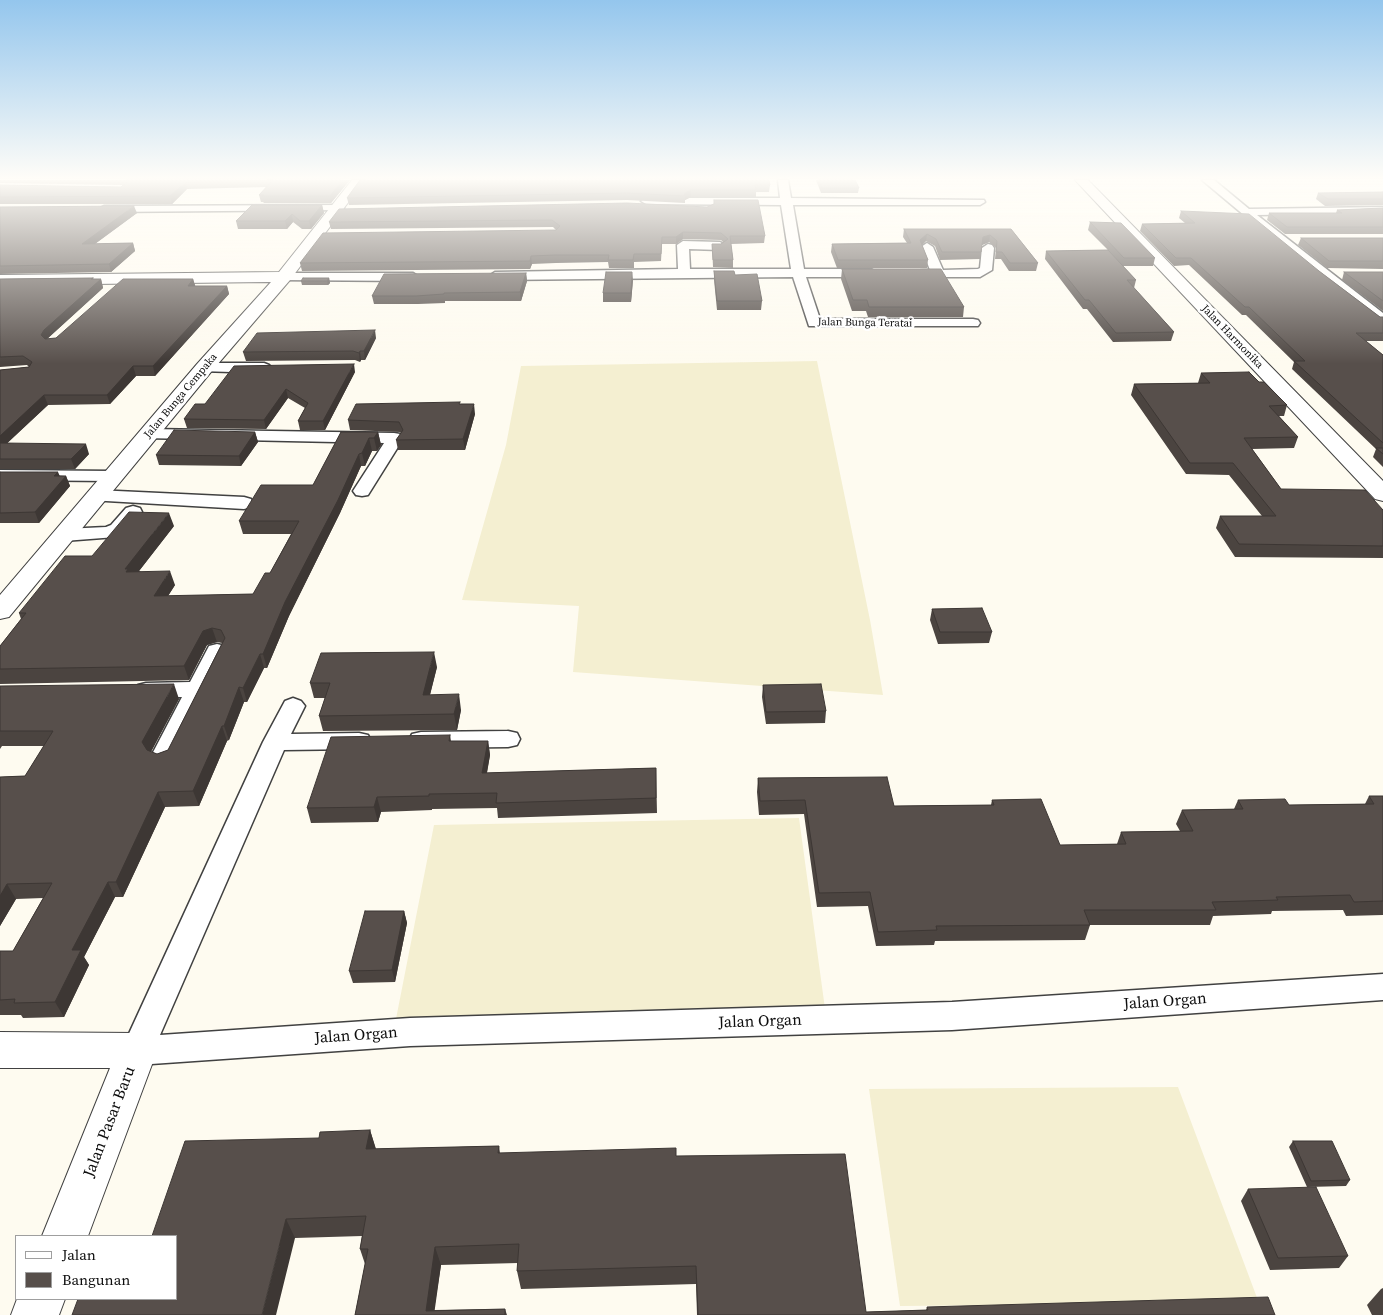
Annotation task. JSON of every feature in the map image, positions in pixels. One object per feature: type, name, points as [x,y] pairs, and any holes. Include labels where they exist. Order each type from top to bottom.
[{"type":"street","name":"Jalan Bunga Cempaka","points":[[0,611],[112,476],[284,277],[310,241]]},
{"type":"street","name":"Jalan Bunga Teratai","points":[[794,241],[798,273],[814,324],[973,323]]},
{"type":"street","name":"Jalan Harmonika","points":[[1140,241],[1383,494]]},
{"type":"street","points":[[1285,241],[1323,274],[1381,317]]},
{"type":"street","points":[[684,273],[683,245],[720,246]]},
{"type":"street","points":[[927,247],[938,274]]},
{"type":"street","points":[[480,276],[609,269],[684,273],[973,273],[986,270],[988,248]]},
{"type":"street","points":[[1323,274],[1348,274]]},
{"type":"street","points":[[0,280],[428,277]]},
{"type":"street","points":[[110,292],[124,279]]},
{"type":"street","points":[[204,368],[280,367]]},
{"type":"street","points":[[149,434],[394,438],[395,440],[362,492]]},
{"type":"street","points":[[0,475],[112,476]]},
{"type":"street","points":[[96,496],[244,503]]},
{"type":"street","points":[[64,535],[114,532],[146,498]]},
{"type":"street","points":[[163,758],[217,651]]},
{"type":"street","points":[[129,690],[198,689]]},
{"type":"street","points":[[137,1051],[275,742],[293,706]]},
{"type":"street","points":[[275,742],[508,739]]},
{"type":"street","name":"Jalan Organ","points":[[137,1051],[410,1032],[952,1016],[1383,987]]},
{"type":"street","name":"Jalan Pasar Baru","points":[[0,1050],[137,1051],[66,1235]]},
{"type":"street","points":[[35,1315],[41,1300]]},
{"type":"shaded area","points":[[817,361],[870,620],[883,695],[573,672],[579,606],[462,600],[506,445],[521,366]]},
{"type":"shaded area","points":[[799,818],[826,1016],[395,1024],[434,825]]},
{"type":"shaded area","points":[[1178,1087],[1259,1303],[900,1306],[869,1089]]},
{"type":"building","points":[[0,241],[86,241],[82,244],[133,243],[109,264],[0,266]]},
{"type":"building","points":[[317,241],[662,241],[661,254],[634,254],[633,260],[608,260],[609,255],[555,255],[531,256],[530,261],[300,263]]},
{"type":"building","points":[[725,241],[731,241],[733,260],[713,260],[712,244],[721,244]]},
{"type":"building","points":[[910,241],[921,241],[928,260],[838,260],[832,244],[911,243]]},
{"type":"building","points":[[937,241],[982,241],[981,252],[942,252]]},
{"type":"building","points":[[997,241],[1021,241],[1038,263],[1010,263],[1002,252],[996,252]]},
{"type":"building","points":[[1108,241],[1139,241],[1155,258],[1124,258]]},
{"type":"building","points":[[1159,241],[1283,241],[1380,317],[1383,317],[1383,333],[1356,333],[1383,355],[1383,443],[1294,361],[1305,361],[1249,307],[1245,307],[1191,258],[1176,258]]},
{"type":"building","points":[[1305,241],[1383,241],[1383,261],[1329,261]]},
{"type":"building","points":[[1108,250],[1136,280],[1127,280],[1174,332],[1116,333],[1089,300],[1085,300],[1046,251]]},
{"type":"building","points":[[842,269],[941,269],[964,307],[869,307],[867,300],[853,300]]},
{"type":"building","points":[[714,271],[734,271],[735,275],[757,274],[762,301],[717,301]]},
{"type":"building","points":[[606,272],[632,272],[631,293],[603,293]]},
{"type":"building","points":[[1344,272],[1383,272],[1383,301]]},
{"type":"building","points":[[526,273],[520,292],[372,296],[384,274]]},
{"type":"building","points":[[93,278],[91,279],[101,279],[44,330],[41,335],[45,339],[56,338],[123,279],[193,279],[188,286],[227,286],[153,366],[133,366],[107,395],[44,395],[0,436],[0,370],[29,367],[32,362],[23,356],[0,357],[0,279]]},
{"type":"building","points":[[303,278],[329,278],[327,281],[301,281]]},
{"type":"building","points":[[375,330],[364,351],[359,353],[353,351],[243,352],[257,333]]},
{"type":"building","points":[[354,364],[323,421],[298,421],[308,403],[286,389],[264,420],[184,419],[195,404],[205,404],[234,366]]},
{"type":"building","points":[[1249,372],[1259,382],[1264,382],[1287,405],[1269,406],[1298,437],[1244,438],[1281,489],[1365,490],[1383,510],[1383,546],[1239,544],[1220,516],[1276,516],[1233,463],[1190,463],[1134,384],[1210,383],[1201,373]]},
{"type":"building","points":[[460,402],[459,404],[474,404],[463,439],[396,440],[403,430],[399,422],[348,420],[356,404]]},
{"type":"building","points":[[174,430],[255,432],[239,456],[156,455]]},
{"type":"building","points":[[341,432],[378,432],[374,438],[369,438],[362,453],[359,454],[338,500],[285,602],[263,654],[260,654],[243,688],[239,687],[224,726],[222,726],[193,791],[158,792],[116,882],[108,882],[72,950],[81,950],[55,1002],[14,1003],[15,999],[0,1000],[0,951],[13,951],[52,883],[7,884],[0,896],[0,777],[25,776],[53,731],[0,731],[0,686],[174,684],[142,742],[147,750],[157,754],[168,750],[225,638],[221,630],[212,628],[203,631],[184,666],[0,669],[0,646],[26,613],[19,613],[65,556],[92,556],[129,512],[169,513],[125,569],[128,569],[126,572],[170,571],[154,596],[253,594],[265,573],[270,573],[299,521],[239,521],[261,485],[313,485]]},
{"type":"building","points":[[0,443],[86,444],[71,459],[0,459]]},
{"type":"building","points":[[1376,448],[1383,448],[1383,454]]},
{"type":"building","points":[[0,472],[58,472],[54,476],[66,476],[35,512],[0,513]]},
{"type":"building","points":[[982,608],[992,632],[940,632],[932,609]]},
{"type":"building","points":[[434,652],[423,695],[459,694],[454,714],[319,716],[330,683],[310,683],[321,653]]},
{"type":"building","points":[[821,684],[826,711],[766,712],[763,685]]},
{"type":"building","points":[[450,735],[449,741],[488,741],[482,773],[656,768],[656,798],[496,803],[497,793],[429,794],[429,796],[377,797],[374,807],[307,808],[331,737]]},
{"type":"building","points":[[887,777],[894,806],[994,805],[992,800],[1041,799],[1060,845],[1126,844],[1121,832],[1193,831],[1182,810],[1243,809],[1238,800],[1285,799],[1289,805],[1374,804],[1369,796],[1383,796],[1383,901],[1354,902],[1350,895],[1276,897],[1278,900],[1212,902],[1216,910],[1084,910],[1090,925],[936,926],[937,930],[878,932],[870,892],[819,893],[805,800],[760,801],[758,778]]},
{"type":"building","points":[[365,911],[404,911],[392,970],[349,971]]},
{"type":"building","points":[[370,1130],[366,1149],[499,1146],[498,1153],[676,1148],[676,1156],[845,1154],[866,1312],[928,1310],[927,1307],[1268,1297],[1275,1315],[698,1315],[696,1266],[517,1271],[519,1244],[435,1247],[426,1311],[505,1309],[505,1315],[355,1315],[368,1249],[360,1249],[366,1216],[286,1219],[262,1315],[72,1315],[78,1300],[178,1300],[178,1235],[152,1235],[185,1141],[319,1138],[320,1132]]},
{"type":"building","points":[[1293,1141],[1332,1141],[1350,1180],[1311,1181]]},
{"type":"building","points":[[1316,1187],[1348,1256],[1278,1258],[1248,1189]]}]
